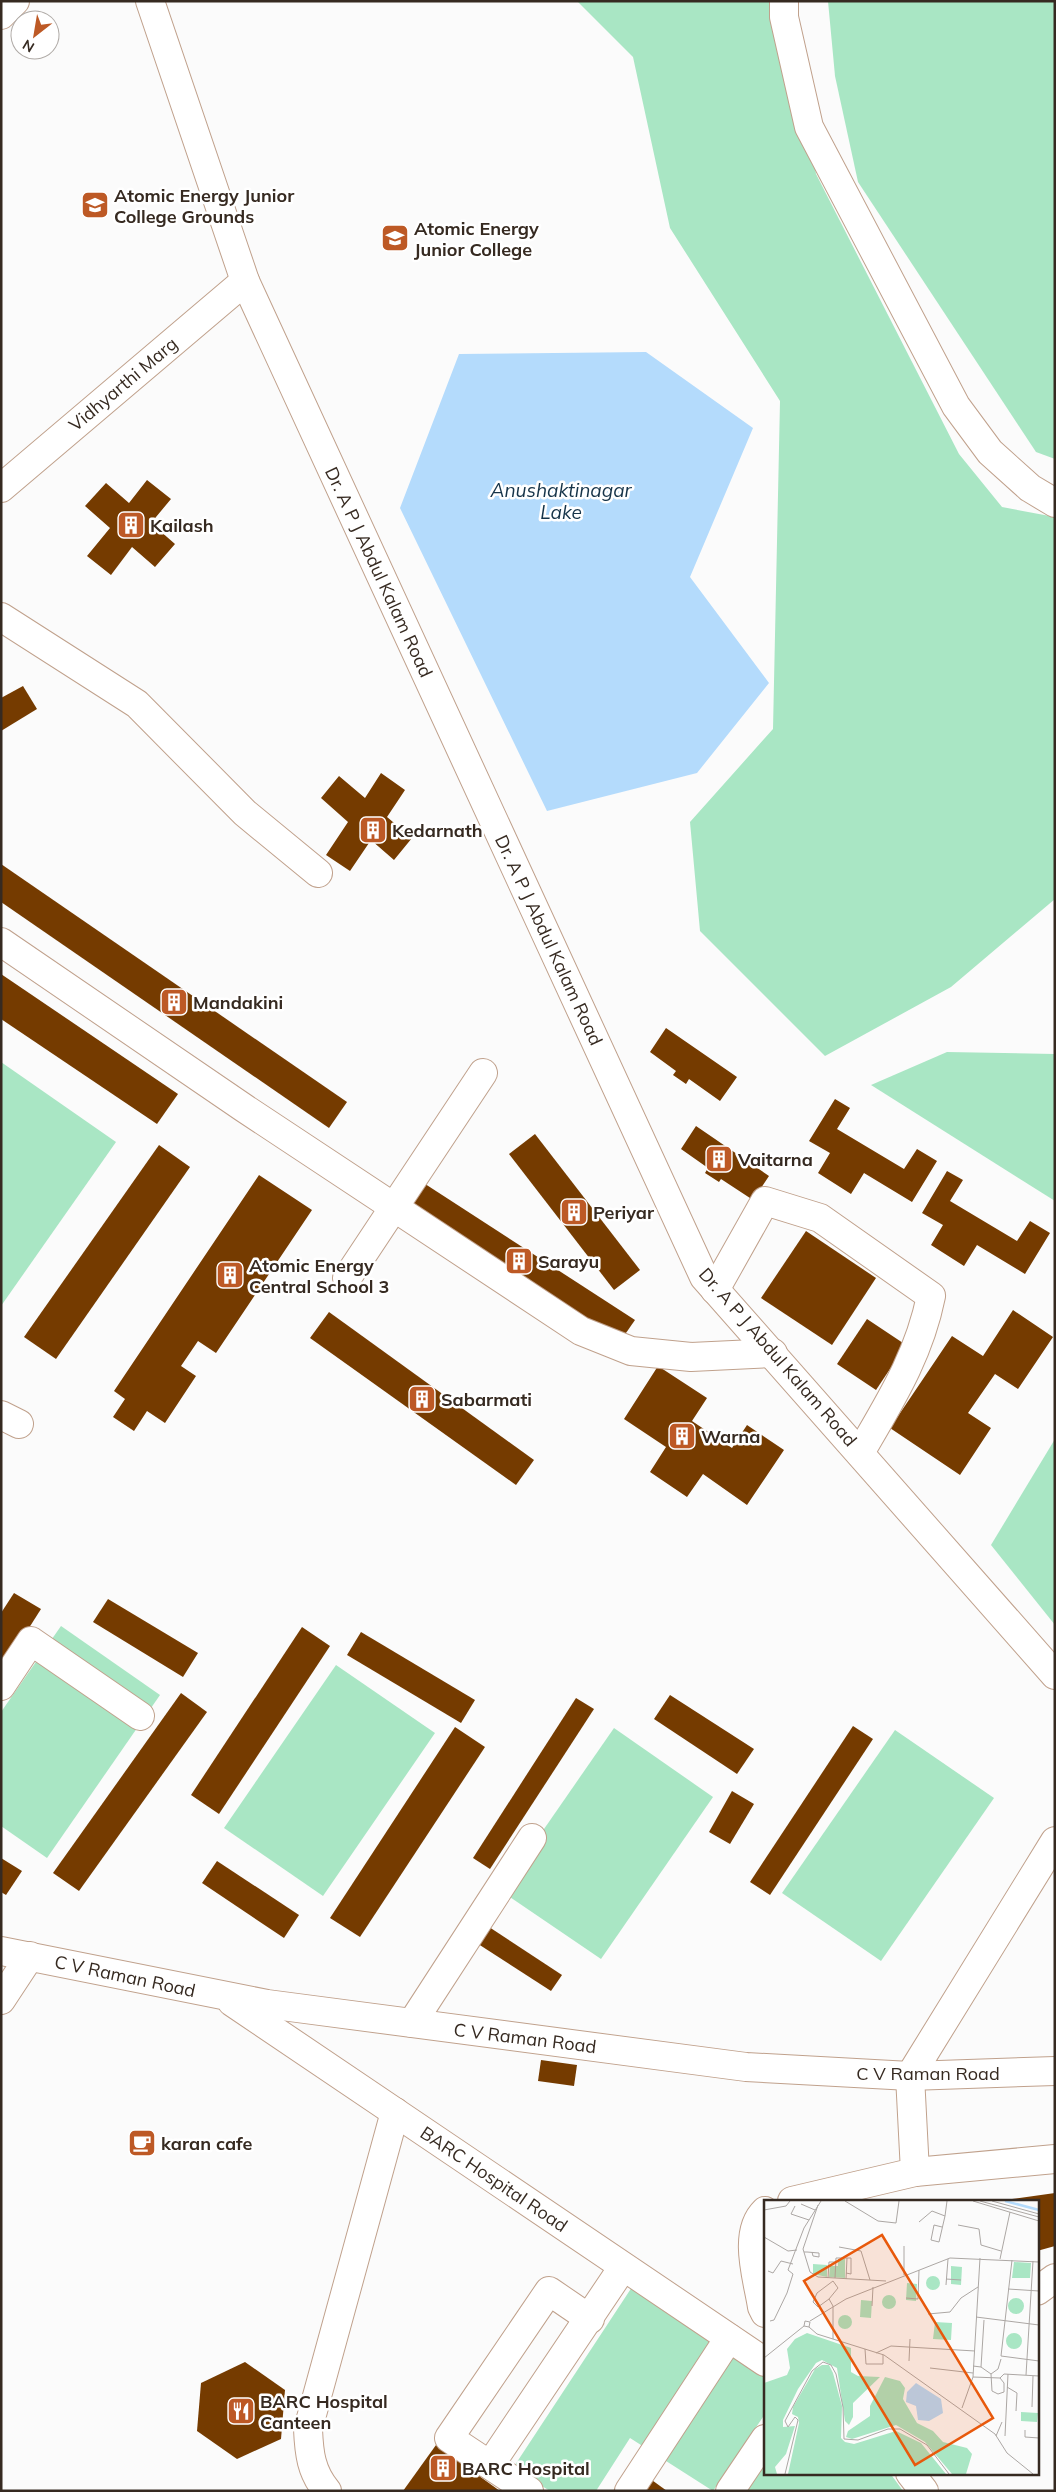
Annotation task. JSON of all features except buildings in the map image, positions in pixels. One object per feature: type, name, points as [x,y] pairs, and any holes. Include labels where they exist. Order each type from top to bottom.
[{"type":"street","points":[[1,15],[15,1]]},
{"type":"street","name":"Dr. A P J Abdul Kalam Road","points":[[150,1],[245,281],[704,1277],[1055,1675]]},
{"type":"street","points":[[784,1],[784,18],[809,127],[956,406],[990,452],[1030,488],[1055,503]]},
{"type":"street","name":"Vidhyarthi Marg","points":[[1,488],[245,281]]},
{"type":"street","points":[[1,617],[137,704],[245,813],[318,873]]},
{"type":"street","points":[[1,942],[581,1331],[630,1352],[691,1357],[773,1353]]},
{"type":"street","points":[[347,1278],[483,1072]]},
{"type":"street","points":[[716,1290],[766,1201],[820,1218],[930,1296],[925,1327],[902,1380],[860,1452]]},
{"type":"street","points":[[1,1686],[31,1641],[140,1716]]},
{"type":"street","points":[[412,2023],[532,1838]]},
{"type":"street","points":[[915,2172],[910,2076],[1055,1841]]},
{"type":"street","name":"C V Raman Road","points":[[1,1951],[222,1996],[746,2067],[910,2076],[1055,2071]]},
{"type":"street","points":[[1,2000],[30,1956]]},
{"type":"street","name":"BARC Hospital Road","points":[[222,1996],[764,2361]]},
{"type":"street","points":[[328,2491],[316,2475],[309,2458],[308,2430],[395,2112]]},
{"type":"street","points":[[796,2200],[915,2172],[1055,2159]]},
{"type":"street","points":[[764,2212],[757,2222],[753,2241],[764,2311]]},
{"type":"street","points":[[490,2465],[590,2319],[623,2267]]},
{"type":"street","points":[[1038,2289],[1055,2278]]},
{"type":"street","points":[[529,2491],[449,2438],[549,2291],[590,2319]]},
{"type":"street","points":[[629,2491],[729,2338]]},
{"type":"street","points":[[730,2491],[764,2440]]},
{"type":"street","points":[[911,2474],[924,2491]]},
{"type":"green space","points":[[577,1],[792,1],[816,174],[959,454],[1002,507],[1055,517],[1055,899],[951,987],[825,1056],[700,931],[690,822],[773,729],[780,401],[670,228],[633,57]]},
{"type":"green space","points":[[828,1],[1055,1],[1055,459],[1036,452],[858,182],[835,76]]},
{"type":"green space","points":[[947,1052],[1055,1054],[1055,1201],[871,1085]]},
{"type":"green space","points":[[1,1062],[116,1142],[1,1306]]},
{"type":"green space","points":[[1055,1439],[1055,1625],[991,1545]]},
{"type":"green space","points":[[61,1626],[160,1695],[47,1858],[1,1826],[1,1712]]},
{"type":"green space","points":[[336,1665],[435,1733],[323,1896],[224,1828]]},
{"type":"green space","points":[[614,1728],[713,1797],[601,1959],[501,1891]]},
{"type":"green space","points":[[895,1730],[994,1798],[881,1961],[782,1893]]},
{"type":"green space","points":[[634,2284],[764,2371],[764,2415],[713,2491],[630,2438],[596,2491],[550,2491],[513,2468]]},
{"type":"green space","points":[[764,2462],[764,2474],[891,2474],[903,2491],[745,2491]]},
{"type":"water","name":"Anushaktinagar Lake","points":[[646,352],[753,428],[690,577],[769,683],[697,773],[547,811],[400,508],[459,354]]},
{"type":"place","name":"Atomic Energy Junior College Grounds","points":[[95,205]]},
{"type":"place","name":"Atomic Energy Junior College","points":[[395,238]]},
{"type":"place","name":"Kailash","points":[[131,525]]},
{"type":"place","name":"Kedarnath","points":[[373,830]]},
{"type":"place","name":"Mandakini","points":[[174,1002]]},
{"type":"place","name":"Vaitarna","points":[[719,1159]]},
{"type":"place","name":"Periyar","points":[[574,1212]]},
{"type":"place","name":"Sarayu","points":[[519,1261]]},
{"type":"place","name":"Atomic Energy Central School 3","points":[[230,1275]]},
{"type":"place","name":"Sabarmati","points":[[422,1399]]},
{"type":"place","name":"Warna","points":[[682,1436]]},
{"type":"place","name":"karan cafe","points":[[142,2143]]},
{"type":"place","name":"BARC Hospital Canteen","points":[[241,2411]]},
{"type":"place","name":"BARC Hospital","points":[[443,2468]]}]
